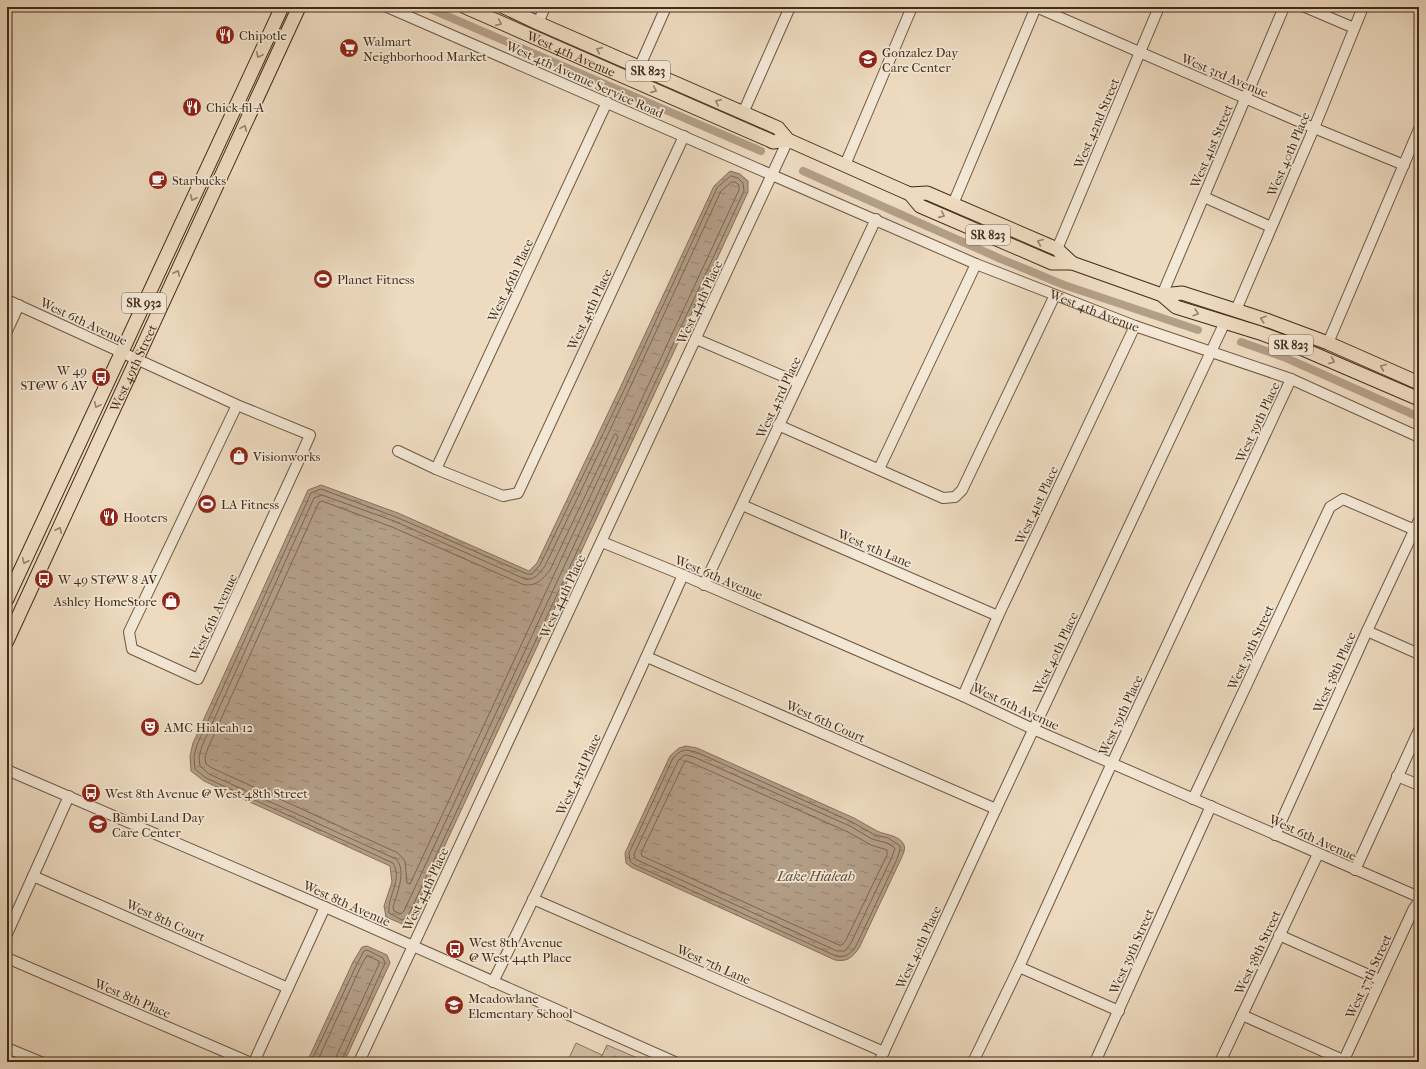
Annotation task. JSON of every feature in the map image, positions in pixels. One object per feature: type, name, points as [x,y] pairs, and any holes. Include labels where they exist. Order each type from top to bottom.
[{"type":"main road","name":"West 49th Street","points":[[7,599],[282,7]]},
{"type":"main road","name":"West 49th Street","points":[[7,641],[299,7]]},
{"type":"main road","name":"West 4th Avenue","points":[[465,7],[773,142],[788,140]]},
{"type":"main road","name":"West 4th Avenue","points":[[504,7],[778,128],[788,140],[910,194],[920,206],[1052,263],[1072,263],[1162,295],[1176,306],[1305,350],[1419,399]]},
{"type":"main road","points":[[515,30],[526,30],[532,28],[538,23]]},
{"type":"main road","points":[[618,74],[628,74],[640,68]]},
{"type":"main road","name":"West 4th Avenue","points":[[910,194],[927,193],[953,204],[1057,249],[1072,263]]},
{"type":"main road","name":"West 4th Avenue","points":[[1162,295],[1179,293],[1269,321],[1328,343],[1419,383]]},
{"type":"main road","points":[[51,545],[45,539],[44,532],[56,494]]},
{"type":"main road","points":[[31,589],[40,556],[36,538]]},
{"type":"street","name":"West 4th Avenue Service Road","points":[[387,7],[773,174]]},
{"type":"street","points":[[538,23],[545,7]]},
{"type":"street","points":[[640,68],[666,7]]},
{"type":"street","points":[[743,113],[790,7]]},
{"type":"street","points":[[845,165],[912,7]]},
{"type":"street","points":[[953,204],[1036,7]]},
{"type":"street","name":"West 3rd Avenue","points":[[1036,7],[1314,128],[1404,165]]},
{"type":"street","name":"West 42nd Street","points":[[1057,249],[1159,7]]},
{"type":"street","name":"West 41st Street","points":[[1162,295],[1284,7]]},
{"type":"street","points":[[1306,7],[1354,28]]},
{"type":"street","name":"West 40th Place","points":[[1236,310],[1314,128],[1363,7]]},
{"type":"street","name":"West 46th Place","points":[[436,469],[607,102]]},
{"type":"street","points":[[1328,343],[1419,129]]},
{"type":"street","name":"West 45th Place","points":[[436,469],[504,496],[518,493],[684,136]]},
{"type":"street","name":"West 44th Place","points":[[359,1062],[788,140]]},
{"type":"street","name":"West 4th Avenue","points":[[773,174],[976,264],[1135,326],[1291,379],[1419,437]]},
{"type":"street","points":[[1204,197],[1271,227]]},
{"type":"street","name":"West 43rd Place","points":[[704,585],[778,425],[876,220]]},
{"type":"street","points":[[879,469],[976,264]]},
{"type":"street","points":[[778,425],[943,498],[955,497],[962,490],[1055,295]]},
{"type":"street","name":"West 6th Avenue","points":[[7,300],[237,404],[310,435],[198,679],[132,649],[129,632],[237,404]]},
{"type":"street","points":[[7,331],[19,305]]},
{"type":"street","name":"West 40th Place","points":[[879,1062],[1033,729],[1226,322]]},
{"type":"street","name":"West 41st Place","points":[[963,696],[998,616],[1135,326]]},
{"type":"street","points":[[696,339],[798,383]]},
{"type":"street","name":"West 39th Place","points":[[973,1062],[1019,967],[1112,763],[1291,379]]},
{"type":"street","points":[[398,451],[436,469]]},
{"type":"street","name":"West 39th Street","points":[[1193,799],[1330,507],[1343,499],[1417,525]]},
{"type":"street","name":"West 5th Lane","points":[[742,505],[998,616]]},
{"type":"street","name":"West 38th Place","points":[[1275,835],[1367,631],[1417,525]]},
{"type":"street","name":"West 6th Avenue","points":[[602,542],[683,575],[963,696],[1033,729],[1419,897]]},
{"type":"street","name":"West 43rd Place","points":[[493,982],[683,575]]},
{"type":"street","points":[[1367,631],[1419,654]]},
{"type":"street","name":"West 6th Court","points":[[646,657],[996,809]]},
{"type":"street","points":[[1355,870],[1419,730]]},
{"type":"street","name":"West 8th Avenue","points":[[7,770],[324,907],[675,1062]]},
{"type":"street","points":[[1398,776],[1419,785]]},
{"type":"street","points":[[7,934],[69,796]]},
{"type":"street","name":"West 39th Street","points":[[1095,1062],[1211,806]]},
{"type":"street","name":"West 38th Street","points":[[1220,1062],[1318,854]]},
{"type":"street","name":"West 8th Court","points":[[33,876],[288,988]]},
{"type":"street","name":"West 7th Lane","points":[[533,899],[884,1052]]},
{"type":"street","name":"West 37th Street","points":[[1343,1061],[1413,910],[1419,901]]},
{"type":"street","points":[[254,1062],[324,907]]},
{"type":"street","points":[[1279,935],[1380,980]]},
{"type":"street","name":"West 8th Place","points":[[7,958],[249,1062]]},
{"type":"street","points":[[1019,967],[1118,1011]]},
{"type":"street","points":[[1242,1015],[1343,1061]]},
{"type":"street","points":[[7,1048],[41,1062]]},
{"type":"green space","points":[[576,1043],[602,1055],[599,1062],[577,1062],[569,1058]]},
{"type":"green space","points":[[607,1045],[647,1062],[599,1062]]},
{"type":"water","points":[[730,171],[740,174],[748,181],[748,192],[412,916],[405,925],[386,917],[384,906],[392,882],[390,866],[204,781],[191,771],[190,756],[193,743],[308,490],[321,485],[398,513],[529,571],[537,563],[714,186]]},
{"type":"water","name":"Lake Hialeah","points":[[686,746],[697,748],[854,818],[877,831],[896,837],[902,842],[904,845],[903,855],[859,948],[851,957],[846,960],[835,960],[631,867],[626,863],[625,853],[670,756],[679,748]]},
{"type":"water","points":[[367,946],[387,955],[390,963],[344,1062],[307,1062],[353,962],[362,947]]},
{"type":"waterway","points":[[426,7],[761,151]]},
{"type":"waterway","points":[[803,171],[1001,259],[1064,285],[1198,330]]},
{"type":"waterway","points":[[1241,342],[1286,358],[1419,417]]},
{"type":"place","name":"Chipotle","points":[[225,35]]},
{"type":"place","name":"Walmart Neighborhood Market","points":[[349,48]]},
{"type":"place","name":"Gonzalez Day Care Center","points":[[868,59]]},
{"type":"place","name":"Chick-fil-A","points":[[192,107]]},
{"type":"place","name":"Starbucks","points":[[158,180]]},
{"type":"place","name":"Planet Fitness","points":[[323,279]]},
{"type":"place","name":"W 49 ST@W 6 AV","points":[[101,377]]},
{"type":"place","name":"Visionworks","points":[[239,456]]},
{"type":"place","name":"LA Fitness","points":[[207,504]]},
{"type":"place","name":"Hooters","points":[[109,517]]},
{"type":"place","name":"W 49 ST@W 8 AV","points":[[44,579]]},
{"type":"place","name":"Ashley HomeStore","points":[[171,601]]},
{"type":"place","name":"AMC Hialeah 12","points":[[150,727]]},
{"type":"place","name":"West 8th Avenue @ West 48th Street","points":[[91,793]]},
{"type":"place","name":"Bambi Land Day Care Center","points":[[98,824]]},
{"type":"place","name":"West 8th Avenue @ West 44th Place","points":[[455,949]]},
{"type":"place","name":"Meadowlane Elementary School","points":[[454,1005]]}]
